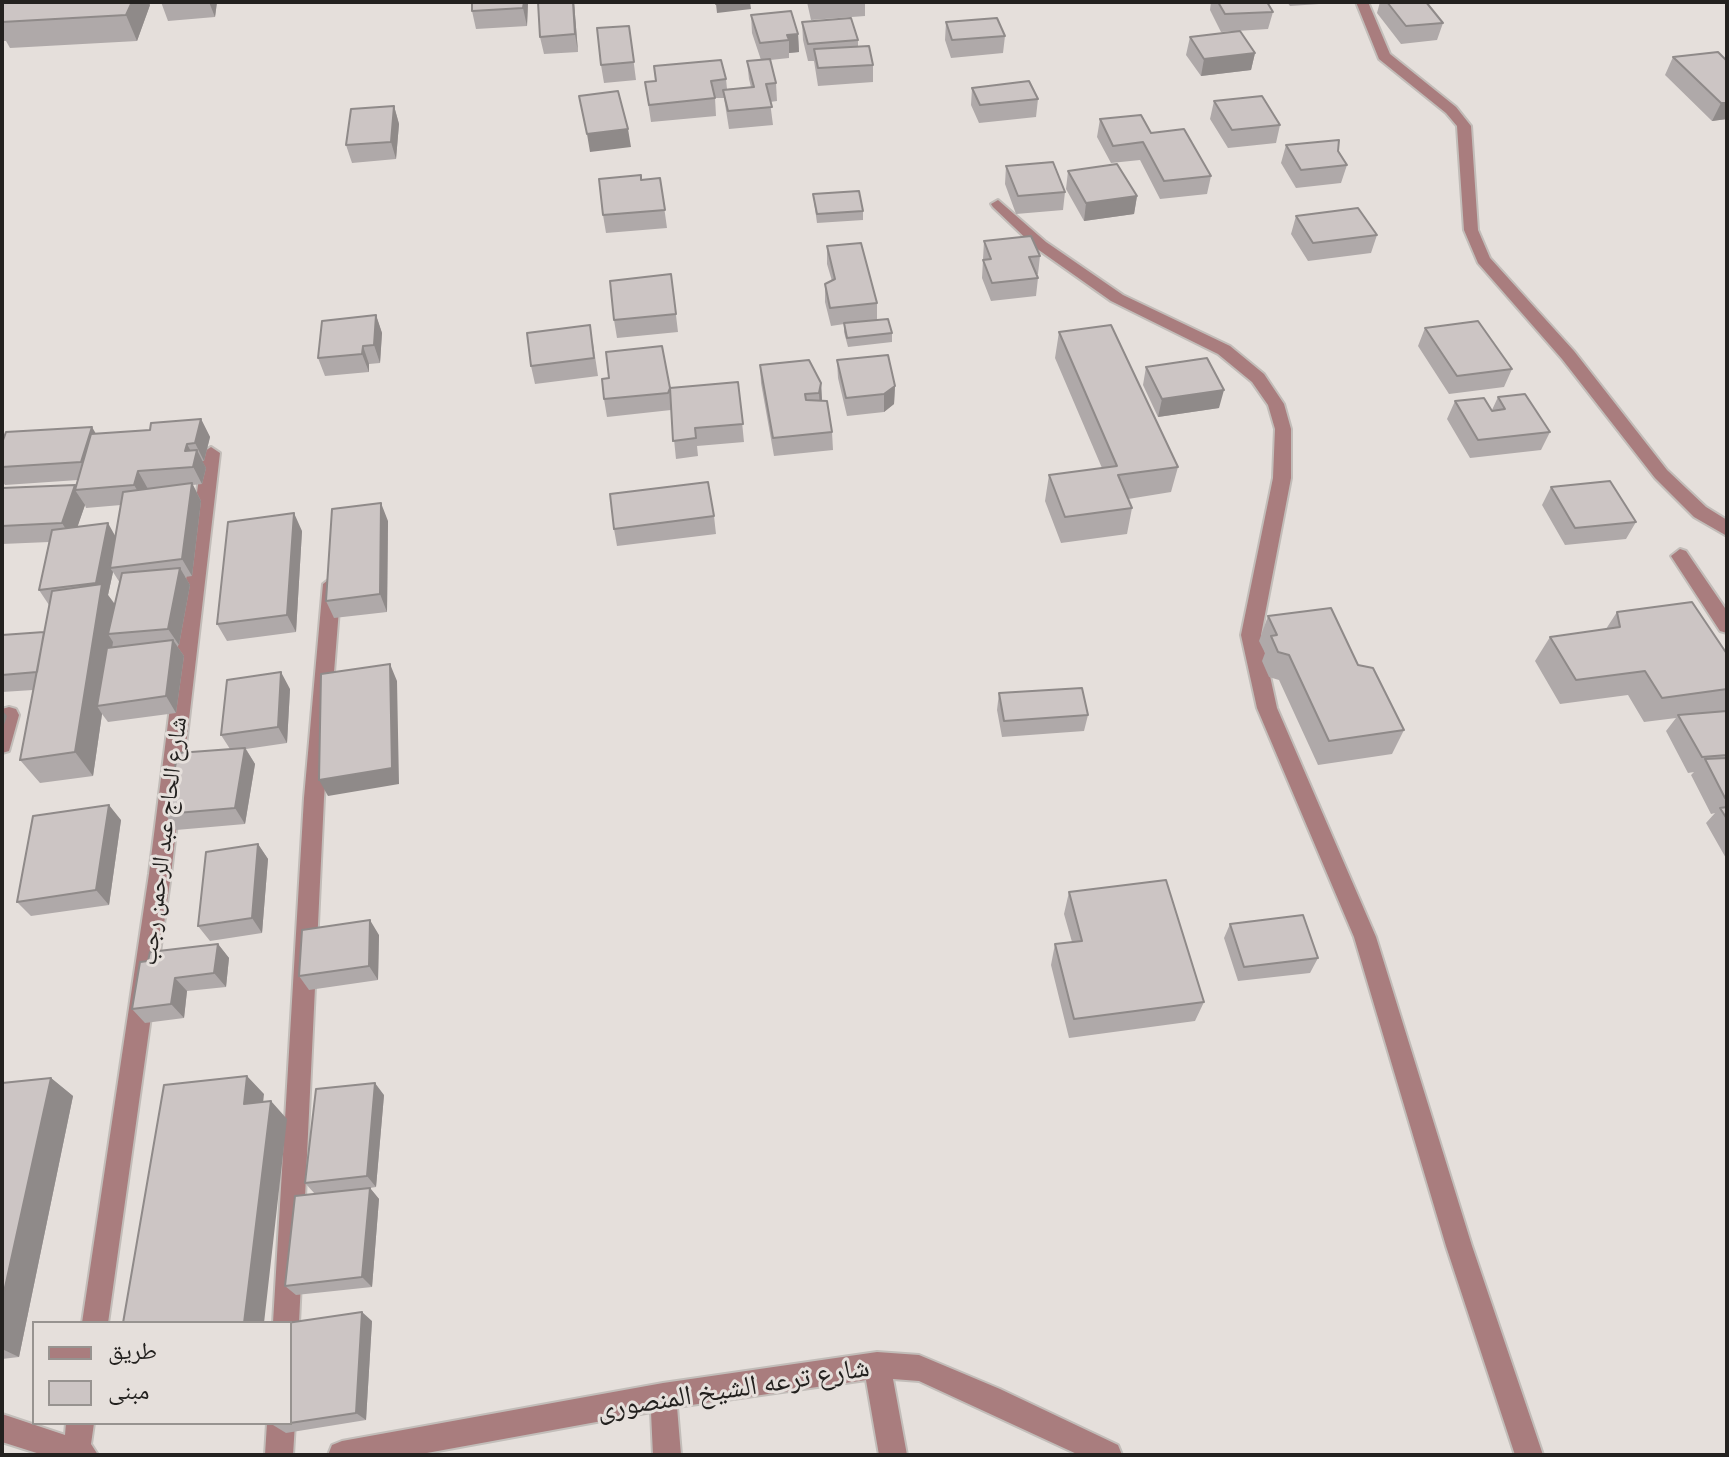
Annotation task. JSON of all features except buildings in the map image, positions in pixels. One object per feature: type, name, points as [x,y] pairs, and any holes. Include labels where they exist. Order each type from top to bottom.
[{"type":"street","points":[[1362,2],[1384,56],[1451,110],[1464,126],[1471,230],[1483,260],[1568,355],[1661,474],[1700,512],[1727,529]]},
{"type":"street","points":[[998,204],[1041,245],[1085,277],[1129,304],[1224,350],[1258,378],[1276,404],[1283,429],[1281,489],[1251,635],[1267,708],[1365,937],[1459,1246],[1529,1455]]},
{"type":"street","name":"شارع الحاج عبد الرحمن رجب","points":[[95,1321],[160,874],[211,453]]},
{"type":"street","points":[[1680,556],[1727,626]]},
{"type":"street","points":[[286,1321],[314,798],[333,568]]},
{"type":"street","points":[[2,745],[9,715]]},
{"type":"street","points":[[877,1365],[893,1455]]},
{"type":"street","name":"شارع ترعه الشيخ المنصورى","points":[[342,1455],[398,1450],[663,1396],[877,1365],[919,1368],[991,1398],[1108,1455]]},
{"type":"street","points":[[663,1396],[667,1455]]},
{"type":"street","points":[[2,1428],[80,1454],[80,1425]]},
{"type":"street","points":[[279,1455],[281,1425]]}]
